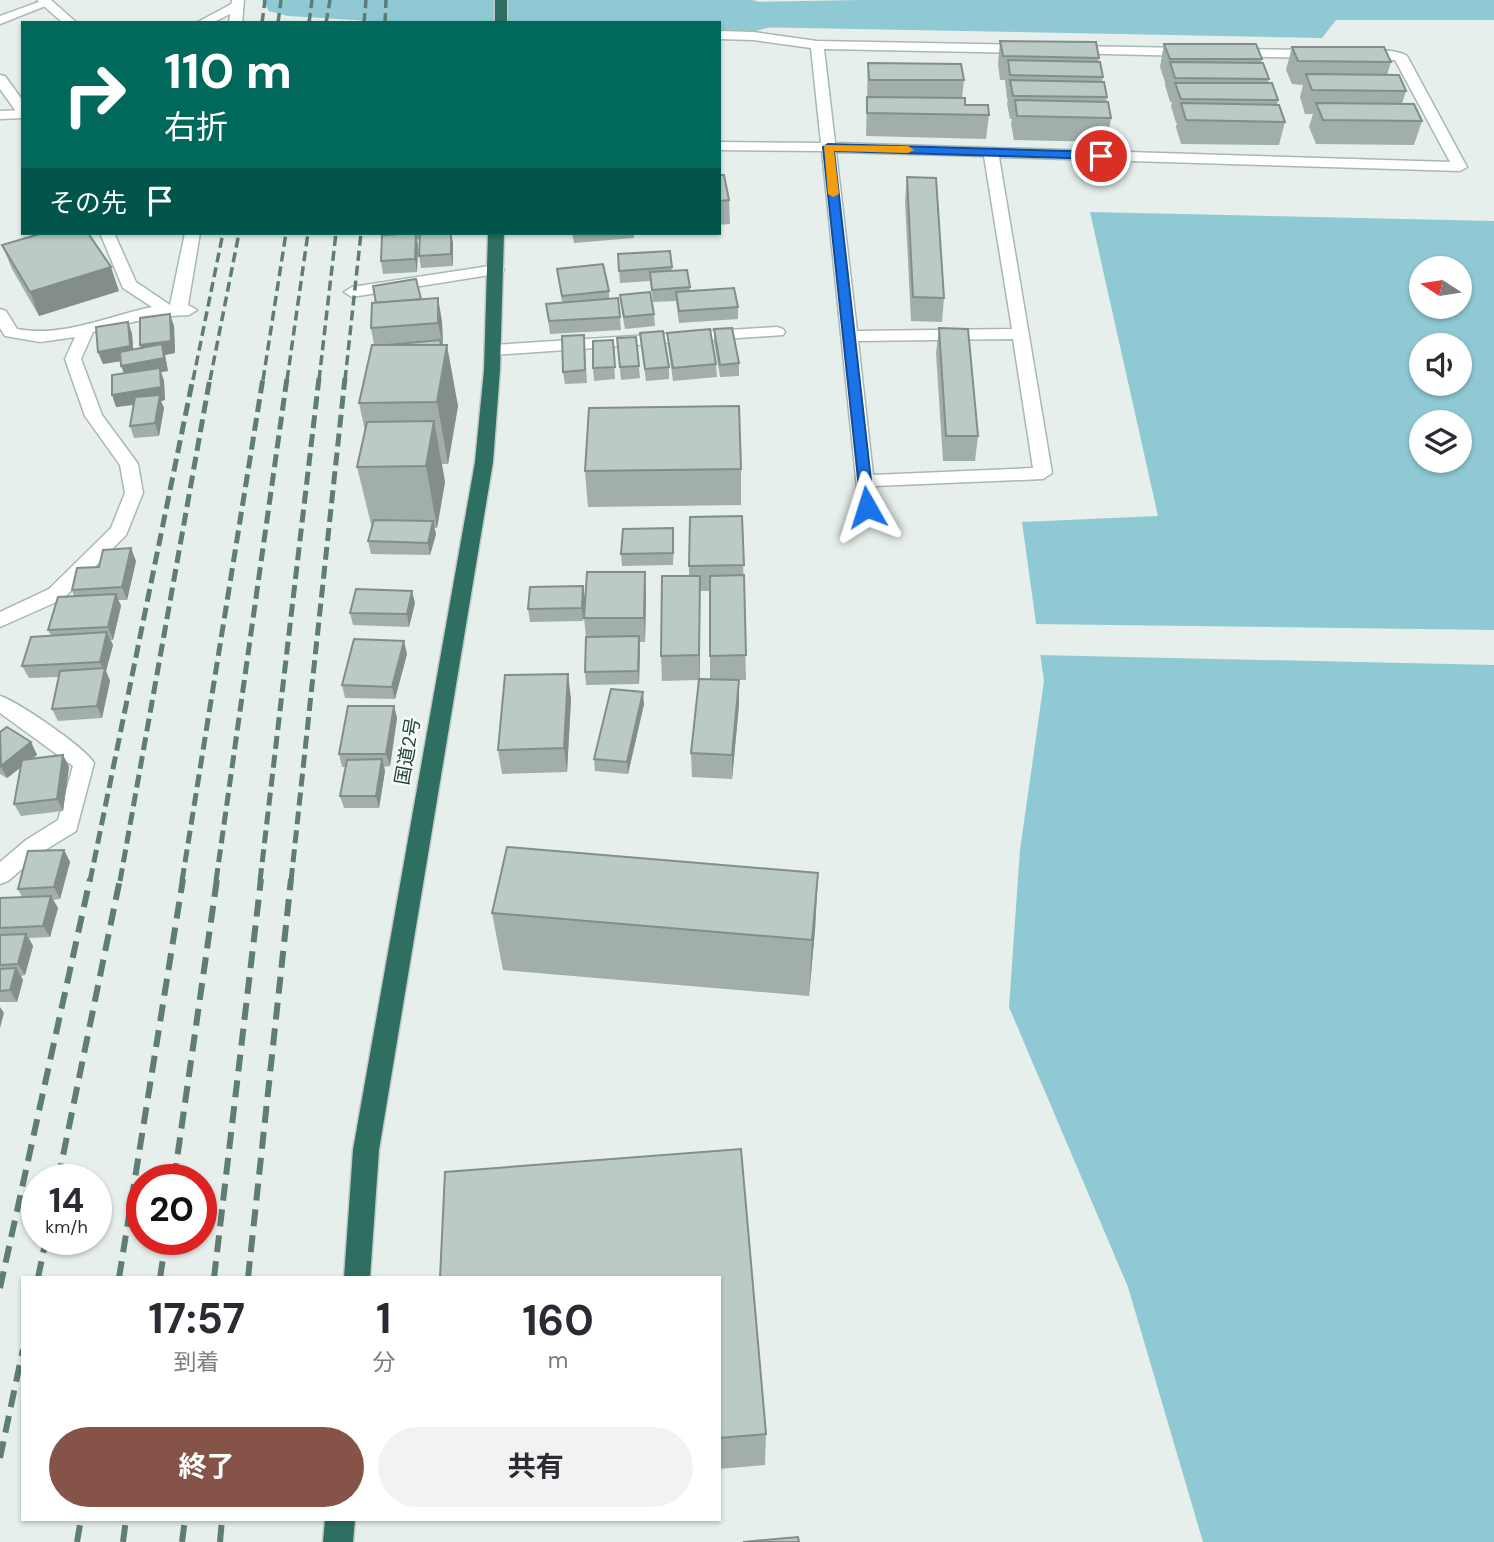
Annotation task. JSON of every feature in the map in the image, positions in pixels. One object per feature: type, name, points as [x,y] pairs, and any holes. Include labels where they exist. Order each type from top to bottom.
[{"type":"highway","points":[[501,1],[501,21]]},
{"type":"highway","name":"国道2号","points":[[357,1276],[366,1150],[484,461],[493,350],[496,235]]},
{"type":"highway","points":[[338,1542],[340,1521]]},
{"type":"street","points":[[0,20],[45,2],[69,21]]},
{"type":"street","points":[[205,21],[238,2]]},
{"type":"street","points":[[235,21],[238,2]]},
{"type":"street","points":[[721,35],[753,36],[817,45],[1400,55],[1460,167],[721,146]]},
{"type":"street","points":[[817,45],[867,507]]},
{"type":"street","points":[[0,79],[21,109]]},
{"type":"street","points":[[0,115],[21,112]]},
{"type":"street","points":[[865,481],[1043,473],[991,152]]},
{"type":"street","points":[[108,235],[129,285],[177,309]]},
{"type":"street","points":[[177,309],[192,235]]},
{"type":"street","points":[[352,292],[496,270]]},
{"type":"street","points":[[0,314],[11,333],[41,337],[86,330],[177,309]]},
{"type":"street","points":[[0,620],[56,594],[119,531],[134,493],[129,464],[94,416],[73,359],[86,330]]},
{"type":"street","points":[[493,350],[777,332]]},
{"type":"street","points":[[849,336],[1020,334]]},
{"type":"street","points":[[0,703],[84,763],[68,825],[34,846],[0,876]]},
{"type":"water","points":[[1494,0],[1494,20],[1336,20],[1322,38],[755,27],[752,16],[754,2]]},
{"type":"water","points":[[1090,212],[1494,221],[1494,1542],[1203,1542],[1128,1287],[1009,1007],[1020,850],[1044,681],[1022,522],[1158,516]]},
{"type":"pier","points":[[1033,624],[1494,630],[1494,665],[1037,655]]},
{"type":"building","points":[[1000,41],[1096,42],[1099,58],[1003,56]]},
{"type":"building","points":[[1164,44],[1256,44],[1262,59],[1170,59]]},
{"type":"building","points":[[1292,47],[1384,47],[1391,62],[1298,61]]},
{"type":"building","points":[[1008,60],[1100,62],[1103,77],[1010,75]]},
{"type":"building","points":[[1170,62],[1263,63],[1269,79],[1175,78]]},
{"type":"building","points":[[868,63],[961,64],[964,80],[869,80]]},
{"type":"building","points":[[1306,74],[1399,75],[1406,91],[1312,90]]},
{"type":"building","points":[[1010,80],[1104,82],[1107,97],[1013,96]]},
{"type":"building","points":[[1175,83],[1272,83],[1278,100],[1181,99]]},
{"type":"building","points":[[867,97],[965,98],[965,105],[988,105],[989,115],[867,113]]},
{"type":"building","points":[[1015,100],[1108,102],[1111,118],[1017,116]]},
{"type":"building","points":[[1181,103],[1279,105],[1285,122],[1186,120]]},
{"type":"building","points":[[1316,103],[1414,104],[1422,121],[1323,120]]},
{"type":"building","points":[[721,175],[724,175],[729,200],[721,201]]},
{"type":"building","points":[[907,177],[936,178],[944,298],[913,297]]},
{"type":"building","points":[[36,235],[89,235],[111,267],[30,292],[2,245]]},
{"type":"building","points":[[382,235],[416,235],[415,259],[381,261]]},
{"type":"building","points":[[420,235],[451,235],[451,254],[419,256]]},
{"type":"building","points":[[670,251],[672,267],[619,271],[618,254]]},
{"type":"building","points":[[603,264],[609,291],[562,296],[557,269]]},
{"type":"building","points":[[687,270],[690,287],[652,290],[650,272]]},
{"type":"building","points":[[416,279],[421,299],[376,303],[373,286]]},
{"type":"building","points":[[734,288],[738,307],[679,311],[676,292]]},
{"type":"building","points":[[650,292],[654,314],[624,317],[620,295]]},
{"type":"building","points":[[438,298],[438,323],[371,328],[372,303]]},
{"type":"building","points":[[618,298],[620,317],[549,321],[546,304]]},
{"type":"building","points":[[170,314],[171,341],[140,345],[140,318]]},
{"type":"building","points":[[128,322],[130,346],[98,352],[96,327]]},
{"type":"building","points":[[732,328],[739,363],[720,365],[714,329]]},
{"type":"building","points":[[939,328],[968,329],[978,436],[946,436]]},
{"type":"building","points":[[710,329],[716,364],[673,368],[667,333]]},
{"type":"building","points":[[663,331],[669,367],[645,369],[640,333]]},
{"type":"building","points":[[584,335],[585,370],[563,372],[562,336]]},
{"type":"building","points":[[636,337],[639,366],[620,367],[617,338]]},
{"type":"building","points":[[440,340],[441,345],[387,345]]},
{"type":"building","points":[[613,340],[615,367],[593,368],[593,341]]},
{"type":"building","points":[[162,344],[164,358],[121,366],[120,352]]},
{"type":"building","points":[[372,345],[447,345],[437,402],[359,403]]},
{"type":"building","points":[[160,368],[161,387],[112,395],[112,375]]},
{"type":"building","points":[[160,395],[155,423],[130,426],[135,397]]},
{"type":"building","points":[[739,406],[741,469],[585,471],[589,408]]},
{"type":"building","points":[[434,421],[426,466],[357,467],[367,422]]},
{"type":"building","points":[[742,516],[744,565],[689,566],[690,517]]},
{"type":"building","points":[[374,520],[433,521],[428,543],[368,541]]},
{"type":"building","points":[[673,528],[673,553],[621,554],[623,529]]},
{"type":"building","points":[[131,548],[122,587],[72,590],[77,568],[99,567],[103,550]]},
{"type":"building","points":[[587,572],[645,572],[644,618],[584,618]]},
{"type":"building","points":[[744,575],[746,655],[710,656],[710,576]]},
{"type":"building","points":[[662,576],[700,576],[699,655],[661,656]]},
{"type":"building","points":[[583,586],[582,608],[528,609],[530,587]]},
{"type":"building","points":[[356,589],[412,591],[407,614],[350,613]]},
{"type":"building","points":[[116,594],[108,627],[48,630],[58,597]]},
{"type":"building","points":[[107,632],[100,662],[22,666],[31,637]]},
{"type":"building","points":[[639,636],[638,671],[585,672],[586,637]]},
{"type":"building","points":[[354,639],[404,641],[392,687],[342,685]]},
{"type":"building","points":[[105,668],[97,706],[52,709],[60,671]]},
{"type":"building","points":[[568,674],[564,748],[498,750],[505,675]]},
{"type":"building","points":[[699,679],[739,680],[732,755],[691,753]]},
{"type":"building","points":[[611,689],[643,692],[627,762],[594,759]]},
{"type":"building","points":[[348,706],[394,706],[386,754],[339,754]]},
{"type":"building","points":[[7,727],[31,742],[1,766],[0,732]]},
{"type":"building","points":[[63,755],[57,799],[14,804],[22,760]]},
{"type":"building","points":[[382,759],[376,796],[340,796],[347,760]]},
{"type":"building","points":[[507,847],[818,873],[812,940],[492,913]]},
{"type":"building","points":[[64,850],[54,887],[18,889],[28,851]]},
{"type":"building","points":[[51,896],[43,926],[0,928],[0,898]]},
{"type":"building","points":[[26,934],[18,964],[0,965],[0,935]]},
{"type":"building","points":[[16,968],[10,990],[0,991],[0,969]]},
{"type":"building","points":[[741,1149],[766,1434],[721,1438],[721,1276],[440,1276],[445,1172]]},
{"type":"building","points":[[798,1537],[799,1542],[743,1542]]},
{"type":"waterway","points":[[288,0],[380,4],[452,12],[752,16]]},
{"type":"railway","points":[[262,21],[265,0]]},
{"type":"railway","points":[[278,21],[281,0]]},
{"type":"railway","points":[[309,21],[312,0]]},
{"type":"railway","points":[[326,21],[330,0]]},
{"type":"railway","points":[[364,21],[366,0]]},
{"type":"railway","points":[[385,21],[386,0]]},
{"type":"railway","points":[[193,380],[223,235]]},
{"type":"railway","points":[[210,380],[239,235]]},
{"type":"railway","points":[[263,380],[286,235]]},
{"type":"railway","points":[[287,380],[308,235]]},
{"type":"railway","points":[[319,380],[336,235]]},
{"type":"railway","points":[[345,380],[361,235]]},
{"type":"railway","points":[[90,881],[193,378]]},
{"type":"railway","points":[[120,881],[210,378]]},
{"type":"railway","points":[[182,881],[263,378]]},
{"type":"railway","points":[[216,881],[287,378]]},
{"type":"railway","points":[[260,881],[319,378]]},
{"type":"railway","points":[[291,881],[345,378]]},
{"type":"railway","points":[[0,1288],[90,879]]},
{"type":"railway","points":[[61,1164],[120,879]]},
{"type":"railway","points":[[119,1276],[183,879]]},
{"type":"railway","points":[[176,1164],[217,879]]},
{"type":"railway","points":[[214,1276],[261,879]]},
{"type":"railway","points":[[248,1276],[291,879]]},
{"type":"railway","points":[[38,1276],[43,1255]]},
{"type":"railway","points":[[160,1276],[164,1255]]},
{"type":"railway","points":[[0,1458],[21,1358]]},
{"type":"railway","points":[[77,1542],[81,1521]]},
{"type":"railway","points":[[123,1542],[126,1521]]},
{"type":"railway","points":[[182,1542],[185,1521]]},
{"type":"railway","points":[[220,1542],[222,1521]]},
{"type":"slow traffic","points":[[833,194],[828,147],[908,150]]},
{"type":"route","points":[[867,507],[828,147],[1101,156]]}]
